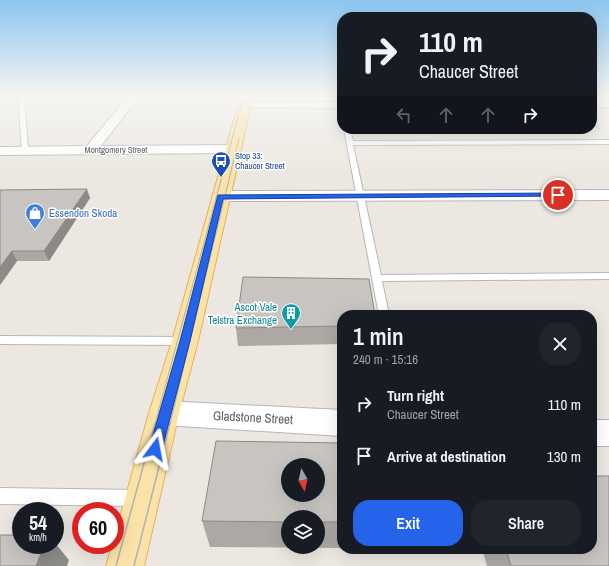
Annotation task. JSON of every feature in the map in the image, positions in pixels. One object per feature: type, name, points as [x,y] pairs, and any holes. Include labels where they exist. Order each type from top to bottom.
[{"type":"main road","points":[[125,566],[164,413],[185,341],[240,121]]},
{"type":"street","points":[[91,150],[113,121]]},
{"type":"street","name":"Montgomery Street","points":[[0,151],[233,149]]},
{"type":"street","points":[[220,196],[609,195]]},
{"type":"street","name":"Gladstone Street","points":[[164,413],[337,423]]},
{"type":"street","points":[[597,433],[609,433]]},
{"type":"lane","points":[[23,121],[25,151]]},
{"type":"lane","points":[[348,134],[383,310]]},
{"type":"lane","points":[[350,143],[609,142]]},
{"type":"lane","points":[[376,278],[609,276]]},
{"type":"lane","points":[[0,340],[185,341]]},
{"type":"lane","points":[[0,496],[142,498]]},
{"type":"building","name":"Essendon Skoda","points":[[87,189],[44,251],[12,251],[0,267],[0,190]]},
{"type":"building","points":[[243,277],[369,279],[374,310],[337,310],[337,326],[236,328]]},
{"type":"building","points":[[216,441],[337,443],[337,522],[325,522],[325,510],[281,510],[281,522],[202,521]]},
{"type":"building","points":[[597,476],[609,476],[609,566],[511,566],[507,554],[597,554]]},
{"type":"building","points":[[0,535],[12,535],[12,554],[41,554],[36,566],[0,566]]},
{"type":"tram line","points":[[155,424],[237,121]]},
{"type":"tram line","points":[[170,424],[239,138]]},
{"type":"tram line","points":[[116,566],[155,423]]},
{"type":"tram line","points":[[134,566],[170,423]]},
{"type":"place","name":"Stop 33: Chaucer Street","points":[[221,178]]},
{"type":"place","name":"Essendon Skoda","points":[[35,230]]},
{"type":"place","name":"Ascot Vale Telstra Exchange","points":[[291,330]]},
{"type":"route","points":[[155,449],[185,341],[220,196],[558,195]]}]
